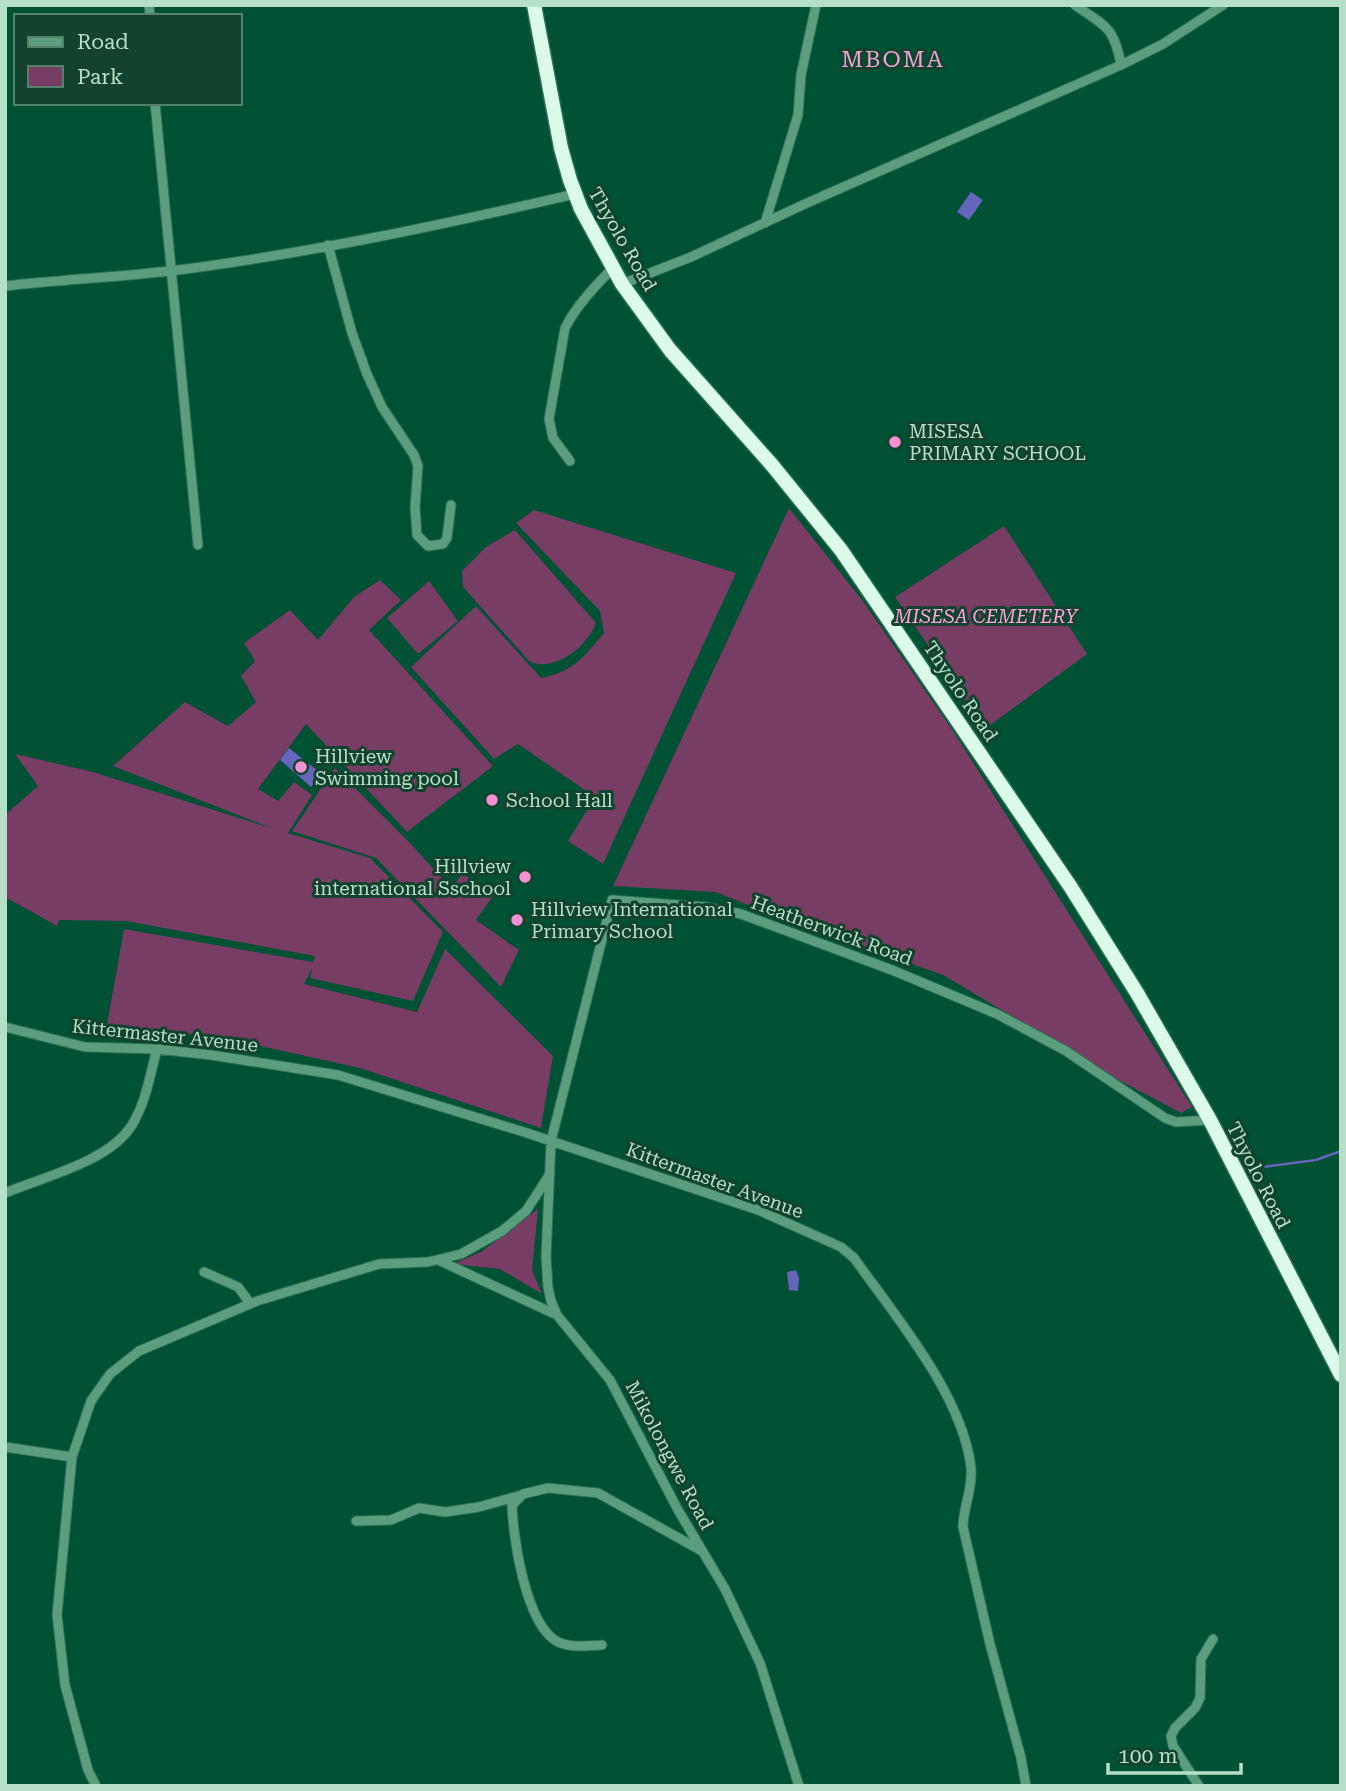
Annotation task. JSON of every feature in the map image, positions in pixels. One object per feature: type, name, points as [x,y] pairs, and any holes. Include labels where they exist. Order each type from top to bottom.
[{"type":"highway","name":"Thyolo Road","points":[[534,5],[561,148],[575,194],[622,284],[670,350],[772,465],[867,586],[1070,886],[1137,993],[1209,1120],[1341,1375]]},
{"type":"street","points":[[765,223],[798,115],[801,75],[816,5]]},
{"type":"street","points":[[1075,5],[1112,33],[1118,46],[1121,65]]},
{"type":"street","points":[[622,284],[691,257],[1121,65],[1163,44],[1223,5]]},
{"type":"street","points":[[155,105],[198,545]]},
{"type":"street","points":[[5,286],[171,271],[429,228],[575,194]]},
{"type":"street","points":[[328,245],[352,333],[367,374],[382,407],[414,455],[418,466],[416,535],[428,546],[443,544],[447,538],[451,505]]},
{"type":"street","points":[[570,461],[553,438],[549,419],[565,328],[590,291],[613,268]]},
{"type":"street","name":"Heatherwick Road","points":[[551,1141],[612,900],[706,907],[741,914],[892,970],[997,1014],[1066,1051],[1165,1118],[1176,1122],[1209,1120]]},
{"type":"street","name":"Kittermaster Avenue","points":[[5,1027],[85,1047],[157,1049],[338,1075],[551,1141],[758,1210],[841,1247],[854,1258],[918,1348],[958,1419],[968,1452],[971,1476],[963,1510],[963,1527],[1026,1786]]},
{"type":"street","points":[[5,1193],[73,1166],[107,1149],[122,1137],[132,1125],[144,1100],[157,1049]]},
{"type":"street","name":"Mikolongwe Road","points":[[551,1141],[546,1257],[548,1287],[557,1315],[610,1380],[645,1448],[725,1589],[760,1663],[799,1786]]},
{"type":"street","points":[[96,1786],[88,1770],[65,1685],[57,1615],[72,1457],[91,1401],[110,1374],[139,1350],[250,1303],[379,1264],[428,1262],[461,1254],[502,1231],[526,1211],[551,1171]]},
{"type":"street","points":[[438,1260],[557,1315]]},
{"type":"street","points":[[204,1272],[238,1287],[250,1303]]},
{"type":"street","points":[[5,1447],[72,1457]]},
{"type":"street","points":[[356,1521],[391,1520],[419,1508],[445,1512],[479,1507],[548,1488],[598,1493],[703,1551]]},
{"type":"street","points":[[523,1494],[512,1504],[512,1525],[527,1596],[538,1620],[551,1637],[560,1643],[575,1646],[602,1645]]},
{"type":"street","points":[[1199,1786],[1172,1746],[1171,1736],[1175,1728],[1195,1709],[1200,1698],[1201,1659],[1213,1639]]},
{"type":"green space","points":[[789,508],[862,600],[951,728],[1192,1107],[1181,1113],[1126,1084],[943,975],[715,892],[613,886]]},
{"type":"green space","points":[[534,510],[736,573],[603,864],[568,841],[595,797],[518,744],[494,759],[411,667],[476,606],[541,678],[570,667],[584,656],[604,633],[600,611],[516,523]]},
{"type":"green space","name":"MISESA CEMETERY","points":[[1004,526],[1087,654],[985,729],[895,597]]},
{"type":"green space","points":[[515,530],[596,623],[578,649],[559,661],[538,664],[529,661],[463,587],[462,571],[486,547]]},
{"type":"green space","points":[[380,580],[401,600],[369,630],[493,766],[407,832],[306,724],[258,789],[278,801],[294,782],[312,795],[288,833],[370,858],[443,932],[413,1001],[310,978],[312,968],[304,984],[417,1012],[445,949],[553,1056],[541,1128],[360,1068],[206,1034],[105,1036],[124,929],[313,962],[315,956],[126,921],[59,920],[57,926],[5,897],[5,815],[38,786],[15,754],[93,772],[274,829],[113,766],[185,702],[228,726],[256,702],[241,676],[255,661],[244,643],[290,610],[318,640],[354,597]]},
{"type":"green space","points":[[429,581],[458,621],[418,654],[387,618]]},
{"type":"green space","points":[[335,768],[451,888],[463,873],[493,896],[476,920],[519,950],[501,987],[376,858],[292,831]]},
{"type":"green space","points":[[538,1209],[532,1270],[542,1294],[500,1269],[453,1264],[481,1252]]},
{"type":"shaded area","points":[[971,192],[983,200],[969,220],[957,212]]},
{"type":"shaded area","name":"Hillview Swimming pool","points":[[289,748],[322,774],[311,787],[280,760]]},
{"type":"shaded area","points":[[796,1270],[799,1278],[798,1291],[789,1290],[787,1272]]},
{"type":"waterway","points":[[1246,1169],[1316,1160],[1341,1151]]},
{"type":"place","name":"MISESA PRIMARY SCHOOL","points":[[895,442]]},
{"type":"place","name":"Hillview Swimming pool","points":[[301,767]]},
{"type":"place","name":"School Hall","points":[[492,800]]},
{"type":"place","name":"Hillview international Sschool","points":[[525,877]]},
{"type":"place","name":"Hillview International Primary School","points":[[517,920]]},
{"type":"district","name":"MBOMA","points":[[893,59]]}]
